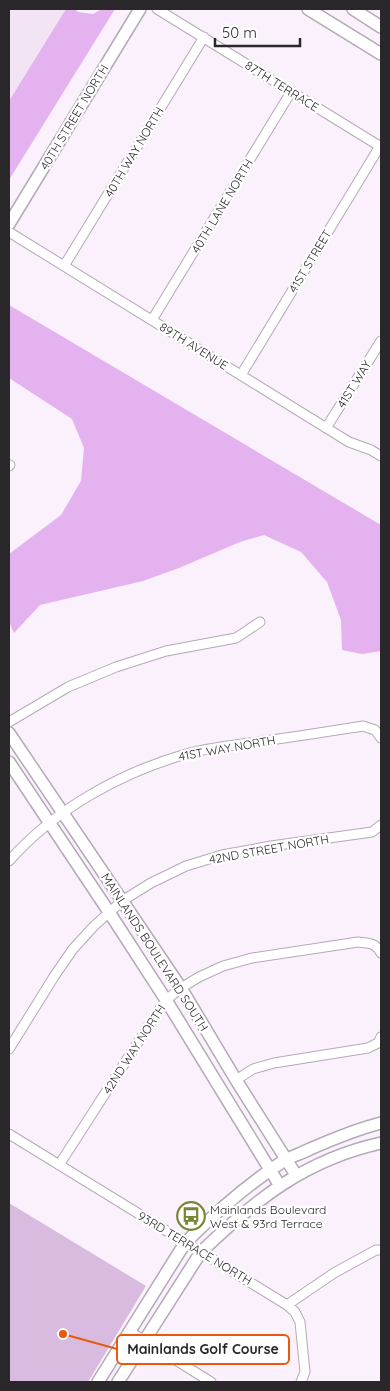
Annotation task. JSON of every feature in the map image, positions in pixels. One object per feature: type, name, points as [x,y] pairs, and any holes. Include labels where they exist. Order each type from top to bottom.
[{"type":"street","name":"40TH STREET NORTH","points":[[9,224],[140,9]]},
{"type":"street","name":"87TH TERRACE","points":[[158,9],[381,147]]},
{"type":"street","points":[[308,9],[381,54]]},
{"type":"street","points":[[353,9],[381,27]]},
{"type":"street","name":"40TH WAY NORTH","points":[[64,266],[204,37]]},
{"type":"street","name":"40TH LANE NORTH","points":[[152,320],[291,92]]},
{"type":"street","name":"41ST STREET","points":[[241,375],[381,147]]},
{"type":"street","name":"89TH AVENUE","points":[[9,232],[349,442],[381,456]]},
{"type":"street","name":"41ST WAY","points":[[326,428],[381,341]]},
{"type":"street","points":[[9,722],[68,687],[116,667],[166,651],[236,638],[260,622]]},
{"type":"street","name":"41ST WAY NORTH","points":[[9,861],[32,838],[64,812],[96,791],[155,763],[188,753],[363,726],[374,730],[381,738]]},
{"type":"street","name":"MAINLANDS BOULEVARD SOUTH","points":[[9,732],[181,988],[296,1175]]},
{"type":"street","name":"MAINLANDS BOULEVARD SOUTH","points":[[9,762],[166,1000],[280,1186]]},
{"type":"street","name":"42ND STREET NORTH","points":[[9,1049],[73,949],[109,912],[150,883],[186,866],[222,855],[372,832],[381,825]]},
{"type":"street","name":"42ND WAY NORTH","points":[[59,1165],[166,1000],[181,988],[223,966],[252,958],[358,942],[371,943],[381,952]]},
{"type":"street","points":[[236,1080],[253,1069],[274,1063],[368,1048],[378,1043],[381,1037]]},
{"type":"street","points":[[98,1382],[185,1243],[225,1205],[286,1160],[353,1132],[381,1123]]},
{"type":"street","name":"93RD TERRACE NORTH","points":[[9,1134],[288,1305]]},
{"type":"street","points":[[118,1382],[201,1252],[255,1204],[296,1175],[325,1160],[358,1148],[381,1143]]},
{"type":"street","points":[[301,1382],[305,1372],[300,1322],[295,1312],[288,1305],[334,1272],[376,1250],[381,1250]]},
{"type":"street","points":[[129,1331],[211,1382]]},
{"type":"shaded area","points":[[9,9],[66,9],[9,101]]},
{"type":"shaded area","points":[[66,9],[75,9],[78,12],[93,14],[102,9],[115,9],[9,180],[9,101]]},
{"type":"shaded area","points":[[9,305],[381,525],[381,651],[362,654],[342,650],[341,620],[327,582],[301,552],[264,535],[240,542],[143,581],[40,605],[14,633],[9,622],[9,554],[61,515],[81,481],[84,448],[72,419],[9,378]]},
{"type":"shaded area","points":[[9,1203],[146,1286],[88,1382],[9,1382]]},
{"type":"place","name":"Mainlands Boulevard West & 93rd Terrace","points":[[191,1216]]},
{"type":"place","name":"Mainlands Golf Course","points":[[63,1334]]}]
